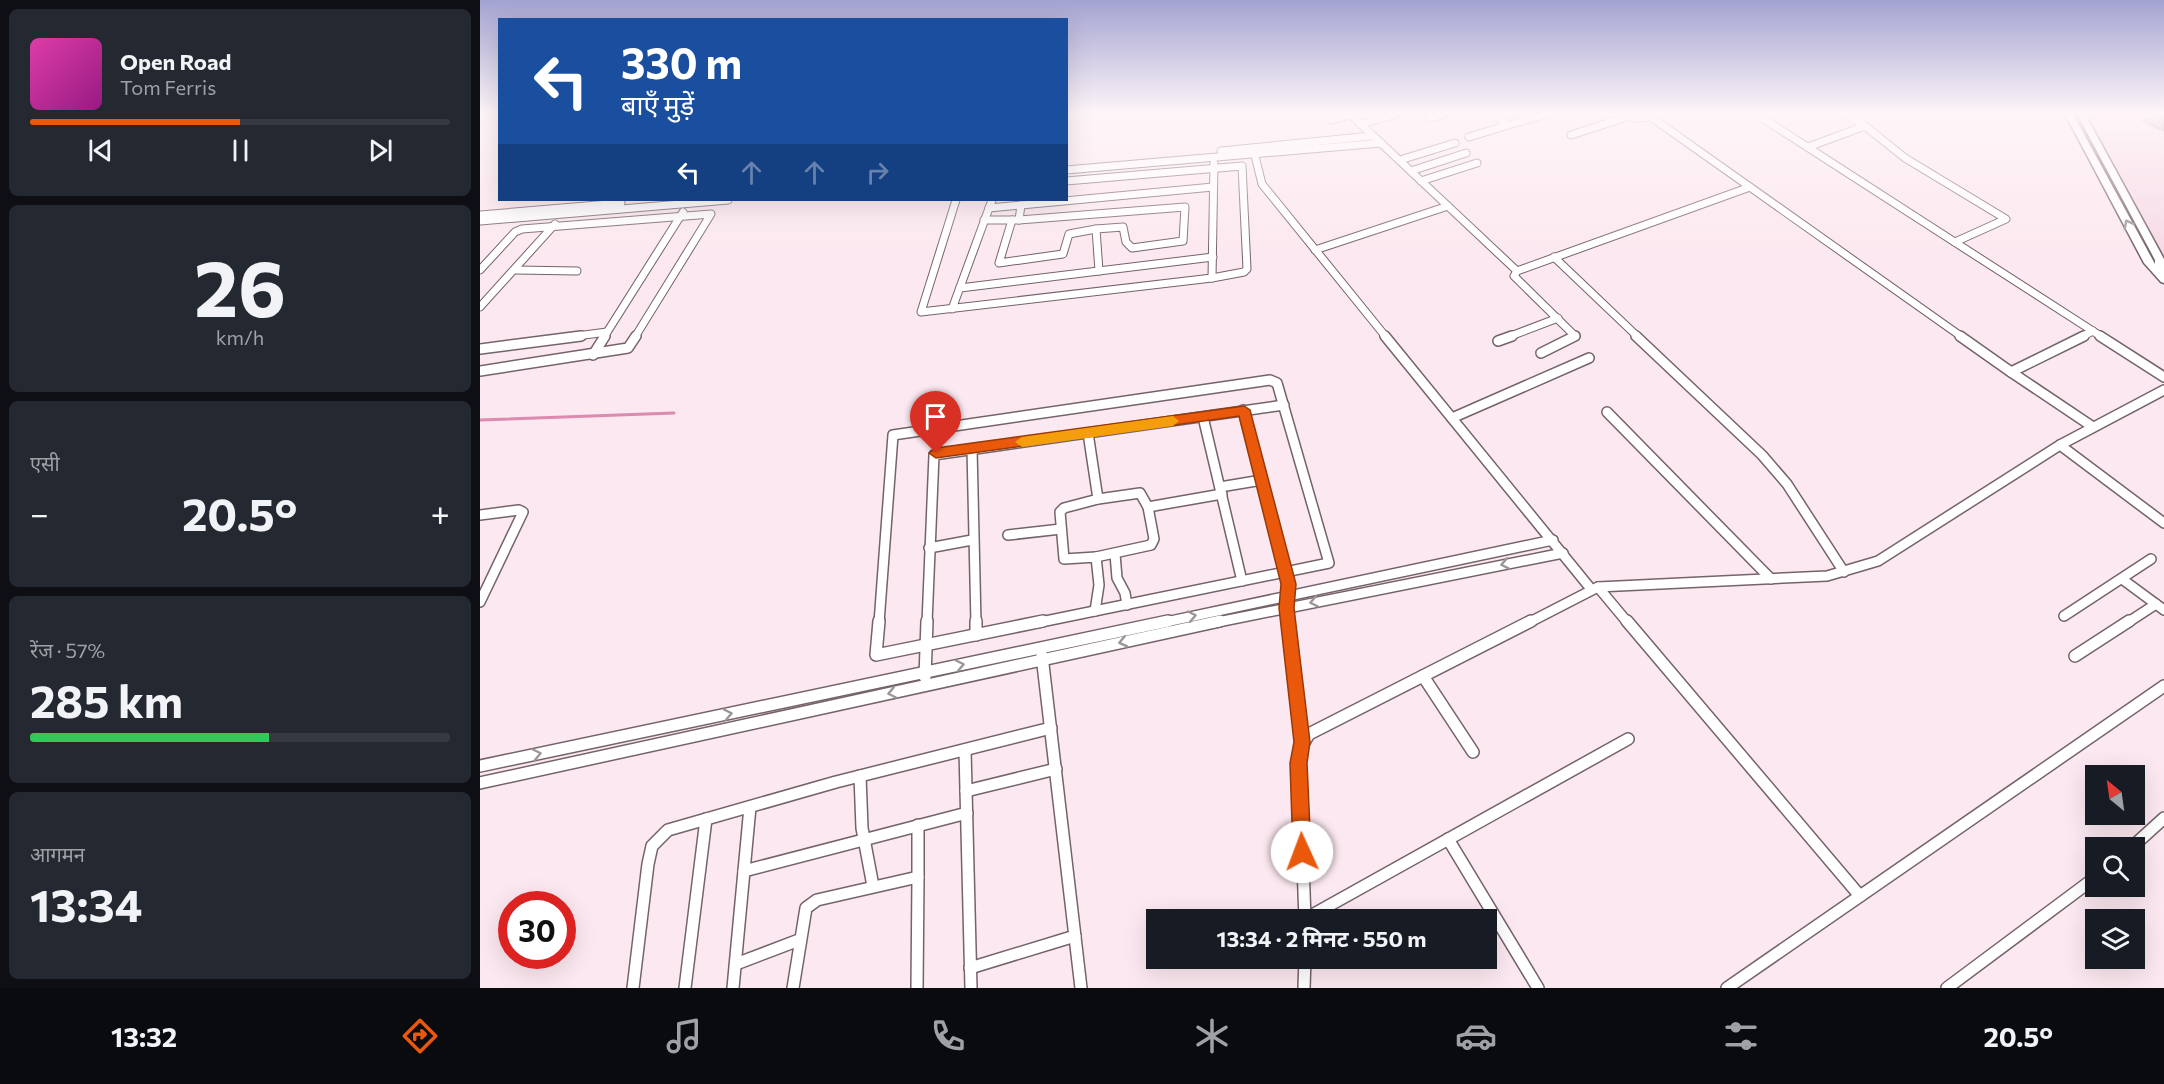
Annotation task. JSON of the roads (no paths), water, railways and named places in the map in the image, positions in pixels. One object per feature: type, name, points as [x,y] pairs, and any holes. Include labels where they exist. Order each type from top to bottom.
[{"type":"street","points":[[1068,164],[1124,160]]},
{"type":"street","points":[[1068,170],[1158,160]]},
{"type":"street","points":[[1212,278],[1215,160]]},
{"type":"street","points":[[1255,160],[1262,184],[1452,418],[1563,553],[1860,896]]},
{"type":"street","points":[[1400,160],[1517,271]]},
{"type":"street","points":[[1410,171],[1444,160]]},
{"type":"street","points":[[1710,160],[2092,427]]},
{"type":"street","points":[[1828,160],[2164,377]]},
{"type":"street","points":[[1908,160],[2006,219],[1955,242]]},
{"type":"street","points":[[2094,160],[2149,263],[2162,277]]},
{"type":"street","points":[[2105,160],[2160,260],[2162,277]]},
{"type":"street","points":[[1421,181],[1476,163]]},
{"type":"street","points":[[956,201],[919,310],[952,309],[1212,278],[1244,273],[1247,269],[1243,167],[1068,181]]},
{"type":"street","points":[[1068,201],[1214,187]]},
{"type":"street","points":[[1541,353],[1575,338],[1558,318],[1514,276],[1517,271],[1750,187]]},
{"type":"street","points":[[1184,261],[1183,240],[1188,190]]},
{"type":"street","points":[[1106,197],[1106,214]]},
{"type":"street","points":[[480,221],[652,201]]},
{"type":"street","points":[[480,215],[690,201]]},
{"type":"street","points":[[594,355],[690,201]]},
{"type":"street","points":[[952,309],[990,204],[1021,205],[1064,201]]},
{"type":"street","points":[[1021,205],[999,263],[1063,254],[1069,234],[1095,229],[1123,227],[1126,243],[1132,248],[1183,240]]},
{"type":"street","points":[[1315,250],[1448,206]]},
{"type":"street","points":[[984,220],[1016,220],[1185,207]]},
{"type":"street","points":[[480,307],[516,270],[565,211]]},
{"type":"street","points":[[480,270],[518,230],[711,214],[630,346],[622,350],[594,355],[480,371]]},
{"type":"street","points":[[1095,229],[1099,271]]},
{"type":"street","points":[[1554,257],[1762,455],[1786,484],[1844,572]]},
{"type":"street","points":[[960,288],[1213,258]]},
{"type":"street","points":[[516,270],[577,271]]},
{"type":"street","points":[[1498,341],[1558,318]]},
{"type":"street","points":[[2011,372],[2093,331]]},
{"type":"street","points":[[480,349],[607,333]]},
{"type":"street","points":[[1452,418],[1589,358]]},
{"type":"street","points":[[1270,380],[1276,383],[1284,405],[1329,563],[876,654],[893,435],[1270,380]]},
{"type":"street","points":[[1302,742],[1309,734],[1594,588],[1771,579],[1844,572],[1878,561],[2060,446],[2164,390]]},
{"type":"street","points":[[925,685],[932,456],[936,453],[1284,405]]},
{"type":"street","points":[[1244,410],[1288,584],[1286,602],[1302,742],[1298,763],[1305,909]]},
{"type":"street","points":[[1606,412],[1771,579]]},
{"type":"street","points":[[1203,417],[1242,581]]},
{"type":"street","points":[[1088,433],[1098,499]]},
{"type":"street","points":[[2060,446],[2164,523]]},
{"type":"street","points":[[972,449],[972,540],[976,635]]},
{"type":"street","points":[[1149,507],[1262,480]]},
{"type":"street","points":[[1140,493],[1149,507],[1154,539],[1151,545],[1115,554],[1064,559],[1061,510],[1098,499],[1140,493]]},
{"type":"street","points":[[480,515],[519,510],[523,512],[480,602]]},
{"type":"street","points":[[1008,535],[1061,529]]},
{"type":"street","points":[[929,548],[972,540]]},
{"type":"street","points":[[480,783],[925,685],[1042,654],[1286,602],[1553,540]]},
{"type":"street","points":[[1286,602],[1563,553]]},
{"type":"street","points":[[1115,554],[1117,578],[1125,593],[1127,605]]},
{"type":"street","points":[[1095,611],[1099,585],[1096,557]]},
{"type":"street","points":[[2064,616],[2151,559]]},
{"type":"street","points":[[2075,656],[2160,607],[2122,579]]},
{"type":"street","points":[[480,766],[925,672],[1042,654]]},
{"type":"street","points":[[1042,654],[1081,988]]},
{"type":"street","points":[[1423,676],[1473,752]]},
{"type":"street","points":[[1727,988],[2164,686]]},
{"type":"street","points":[[633,988],[648,864],[652,846],[668,830],[860,776],[1051,728]]},
{"type":"street","points":[[1323,909],[1628,739]]},
{"type":"street","points":[[965,750],[970,988]]},
{"type":"street","points":[[966,791],[1056,769]]},
{"type":"street","points":[[860,776],[864,839],[873,886]]},
{"type":"street","points":[[733,988],[750,807]]},
{"type":"street","points":[[744,871],[967,813]]},
{"type":"street","points":[[2143,837],[2164,818]]},
{"type":"street","points":[[685,988],[706,819]]},
{"type":"street","points":[[917,988],[918,825]]},
{"type":"street","points":[[1448,839],[1538,988]]},
{"type":"street","points":[[793,988],[804,913],[811,903],[873,886],[918,877]]},
{"type":"street","points":[[1947,988],[2085,884]]},
{"type":"street","points":[[970,968],[1075,936]]},
{"type":"street","points":[[735,964],[799,940]]},
{"type":"street","points":[[1304,988],[1305,969]]},
{"type":"waterway","points":[[480,420],[674,413]]}]
